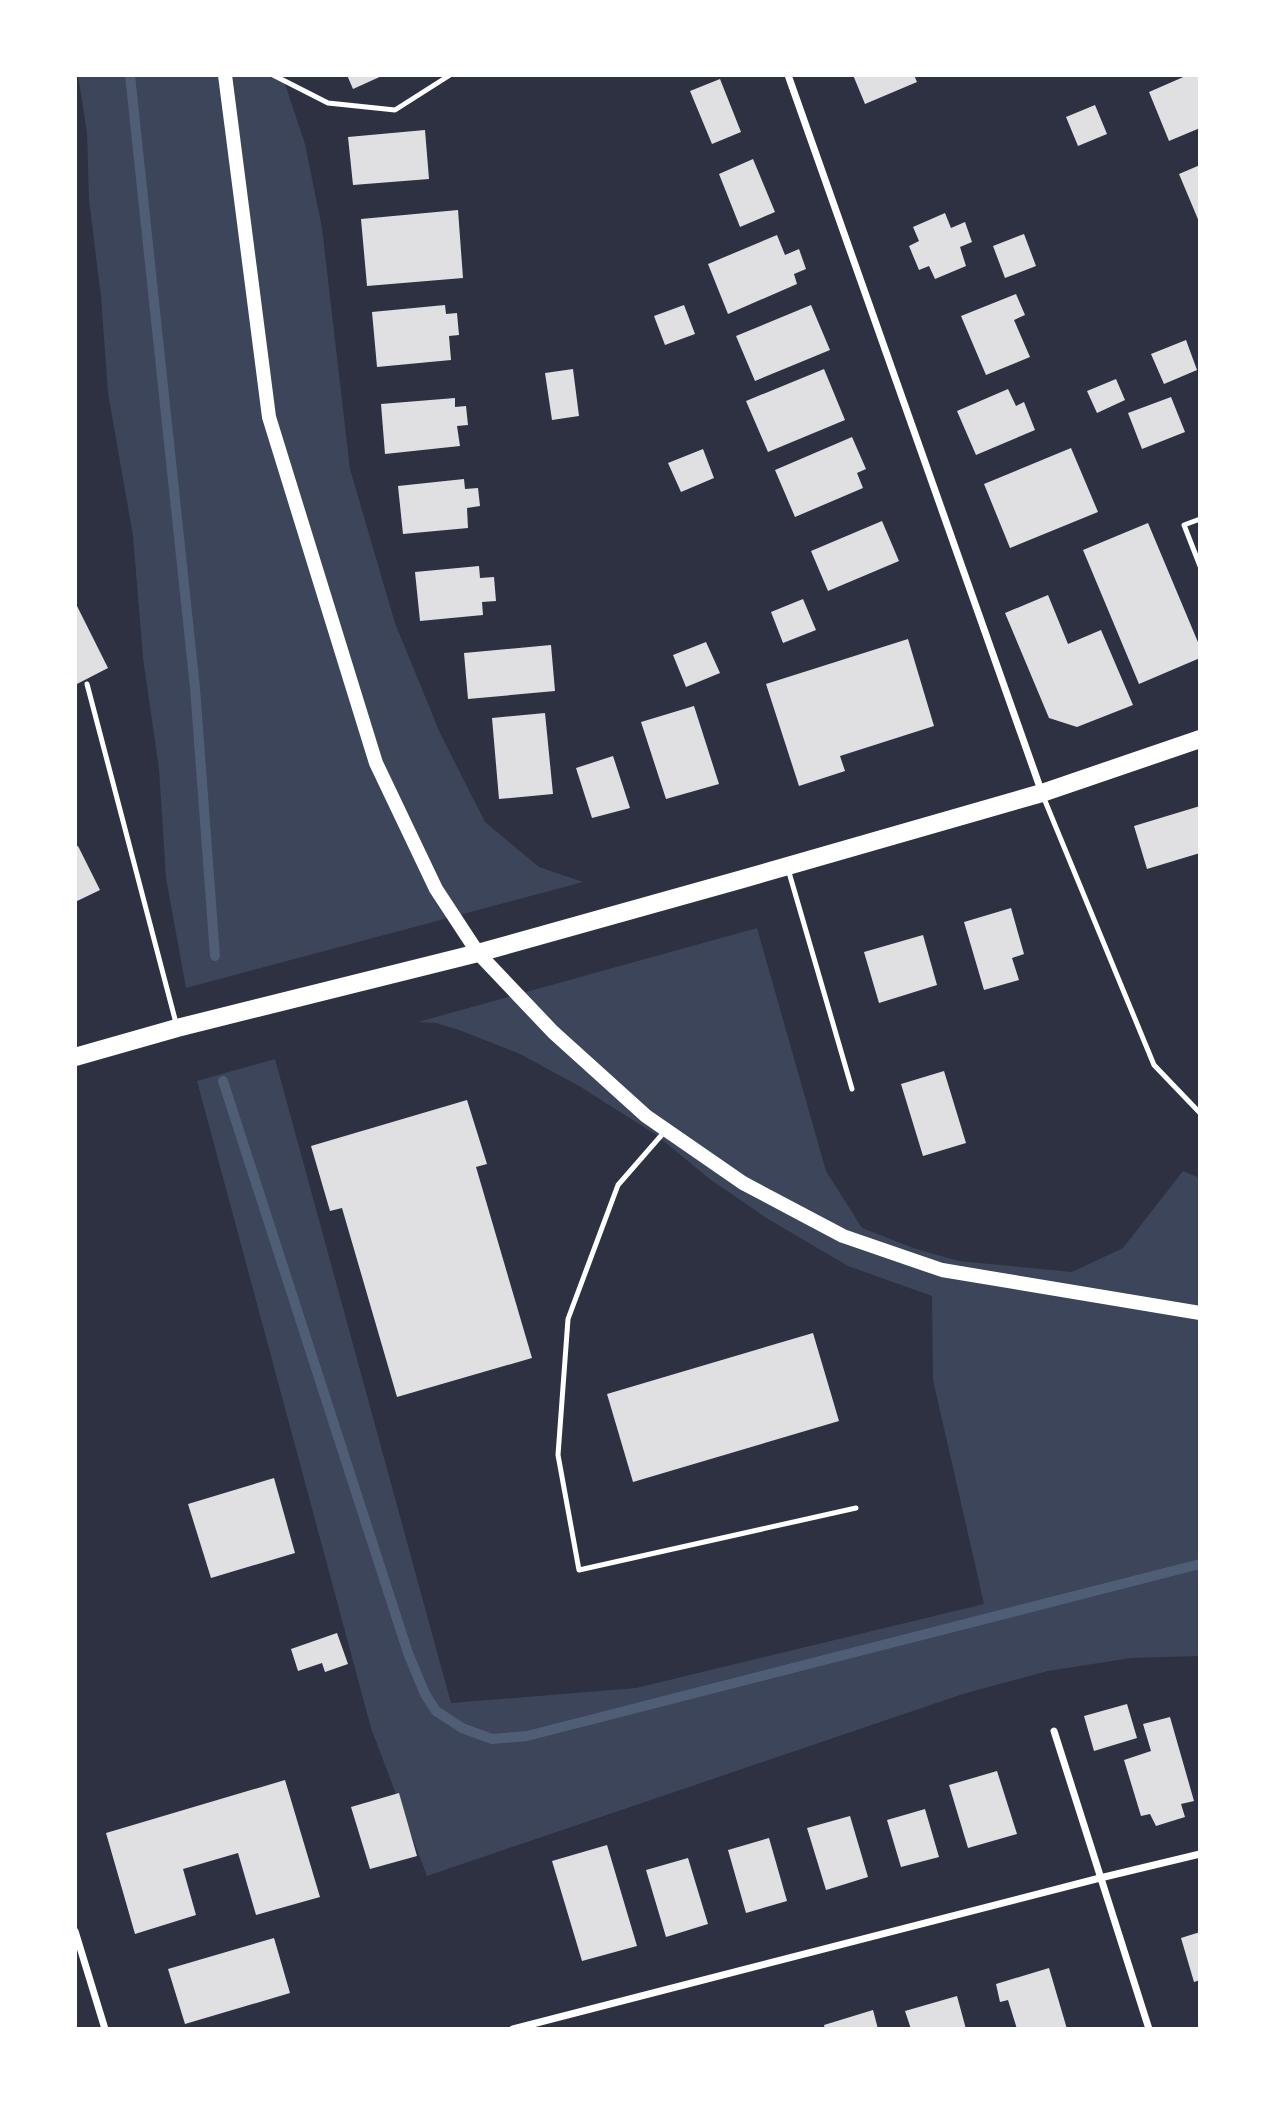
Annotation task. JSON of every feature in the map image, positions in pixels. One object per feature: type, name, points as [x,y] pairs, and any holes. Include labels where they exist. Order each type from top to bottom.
[{"type":"main road","points":[[225,75],[269,417],[376,763],[436,889],[478,953],[553,1032],[646,1116],[743,1183],[843,1236],[942,1270],[1200,1313]]},
{"type":"main road","points":[[75,1057],[177,1028],[478,953],[787,866],[1042,793],[1200,739]]},
{"type":"street","points":[[788,75],[1042,793]]},
{"type":"street","points":[[1054,1731],[1150,2029]]},
{"type":"street","points":[[513,2029],[1200,1854]]},
{"type":"street","points":[[75,1931],[105,2029]]},
{"type":"lane","points":[[273,75],[328,103],[395,110],[450,75]]},
{"type":"lane","points":[[1200,519],[1184,526],[1200,566]]},
{"type":"lane","points":[[87,684],[177,1028]]},
{"type":"lane","points":[[1042,793],[1154,1065],[1200,1113]]},
{"type":"lane","points":[[787,866],[852,1089]]},
{"type":"lane","points":[[666,1130],[618,1185],[568,1319],[558,1455],[579,1570],[856,1508]]},
{"type":"shaded area","points":[[78,75],[282,75],[305,144],[322,228],[350,469],[395,623],[440,733],[485,822],[539,867],[583,882],[186,988],[166,878],[159,769],[143,658],[133,536],[108,393],[101,297],[89,200],[87,133]]},
{"type":"shaded area","points":[[757,928],[826,1171],[862,1228],[916,1249],[959,1261],[1072,1272],[1123,1248],[1183,1171],[1200,1178],[1200,1656],[1131,1658],[1048,1671],[963,1694],[427,1876],[371,1728],[197,1081],[275,1059],[451,1703],[636,1688],[984,1604],[933,1380],[932,1296],[848,1266],[768,1219],[711,1180],[655,1134],[579,1086],[520,1054],[459,1030],[436,1023],[418,1022]]},
{"type":"building","points":[[347,75],[384,75],[353,89]]},
{"type":"building","points":[[853,75],[914,75],[917,82],[865,104]]},
{"type":"building","points":[[1188,75],[1200,75],[1200,128],[1169,141],[1149,92]]},
{"type":"building","points":[[720,79],[741,132],[712,144],[690,91]]},
{"type":"building","points":[[1095,105],[1107,134],[1078,146],[1066,117]]},
{"type":"building","points":[[425,130],[429,179],[353,185],[348,137]]},
{"type":"building","points":[[753,159],[775,212],[740,227],[719,174]]},
{"type":"building","points":[[1200,165],[1200,224],[1179,174]]},
{"type":"building","points":[[458,210],[463,278],[367,286],[361,219]]},
{"type":"building","points":[[945,213],[951,228],[965,222],[972,242],[960,247],[966,266],[935,279],[929,266],[919,270],[909,246],[919,241],[913,227]]},
{"type":"building","points":[[1024,234],[1036,266],[1005,278],[993,246]]},
{"type":"building","points":[[777,235],[785,255],[799,249],[806,269],[794,274],[797,284],[728,314],[708,264]]},
{"type":"building","points":[[1016,294],[1025,315],[1014,320],[1030,357],[986,375],[961,316]]},
{"type":"building","points":[[445,305],[446,314],[457,313],[459,335],[449,336],[451,360],[377,367],[372,312]]},
{"type":"building","points":[[684,305],[695,334],[665,345],[654,316]]},
{"type":"building","points":[[811,305],[830,350],[755,381],[736,336]]},
{"type":"building","points":[[1186,340],[1197,370],[1164,384],[1151,354]]},
{"type":"building","points":[[573,369],[579,416],[552,420],[545,373]]},
{"type":"building","points":[[824,369],[845,420],[768,452],[746,401]]},
{"type":"building","points":[[1116,379],[1125,400],[1097,413],[1087,391]]},
{"type":"building","points":[[1008,389],[1016,406],[1024,402],[1035,430],[976,455],[957,411]]},
{"type":"building","points":[[1171,397],[1185,432],[1142,449],[1128,413]]},
{"type":"building","points":[[455,398],[455,407],[466,406],[468,425],[457,426],[460,446],[385,454],[381,404]]},
{"type":"building","points":[[852,437],[866,469],[857,473],[863,488],[795,517],[775,470]]},
{"type":"building","points":[[1071,448],[1098,512],[1010,548],[984,484]]},
{"type":"building","points":[[703,449],[714,478],[681,492],[668,463]]},
{"type":"building","points":[[464,479],[465,489],[478,488],[480,506],[467,508],[468,528],[403,534],[398,486]]},
{"type":"building","points":[[882,521],[899,561],[828,591],[811,551]]},
{"type":"building","points":[[1148,523],[1200,647],[1200,658],[1139,684],[1083,550]]},
{"type":"building","points":[[479,566],[480,578],[494,577],[496,601],[482,602],[483,615],[420,621],[415,572]]},
{"type":"building","points":[[1048,595],[1068,644],[1101,630],[1133,705],[1077,727],[1049,718],[1005,613]]},
{"type":"building","points":[[803,599],[816,630],[783,643],[771,612]]},
{"type":"building","points":[[75,602],[108,668],[75,685]]},
{"type":"building","points":[[908,639],[934,726],[840,756],[845,771],[799,786],[766,684]]},
{"type":"building","points":[[706,642],[720,673],[686,687],[673,655]]},
{"type":"building","points":[[551,645],[555,691],[468,699],[464,653]]},
{"type":"building","points":[[694,706],[719,784],[666,799],[641,722]]},
{"type":"building","points":[[545,713],[553,794],[499,799],[492,718]]},
{"type":"building","points":[[613,756],[630,808],[592,818],[576,768]]},
{"type":"building","points":[[1200,806],[1200,853],[1147,869],[1134,826]]},
{"type":"building","points":[[78,846],[100,890],[75,902],[75,847]]},
{"type":"building","points":[[1011,908],[1024,954],[1012,958],[1019,980],[984,990],[964,922]]},
{"type":"building","points":[[923,935],[937,985],[879,1003],[864,952]]},
{"type":"building","points":[[944,1071],[966,1143],[923,1156],[901,1084]]},
{"type":"building","points":[[467,1100],[487,1164],[476,1167],[532,1358],[397,1397],[342,1208],[330,1211],[311,1146]]},
{"type":"building","points":[[813,1333],[839,1421],[633,1482],[607,1394]]},
{"type":"building","points":[[274,1478],[295,1553],[211,1578],[188,1504]]},
{"type":"building","points":[[337,1633],[348,1664],[325,1672],[322,1663],[298,1671],[291,1649]]},
{"type":"building","points":[[1127,1704],[1137,1738],[1094,1751],[1084,1716]]},
{"type":"building","points":[[1170,1717],[1194,1801],[1181,1804],[1185,1817],[1156,1826],[1150,1814],[1141,1816],[1124,1760],[1151,1751],[1143,1724]]},
{"type":"building","points":[[997,1771],[1017,1834],[968,1848],[949,1785]]},
{"type":"building","points":[[285,1780],[320,1897],[256,1915],[238,1853],[183,1869],[196,1915],[135,1934],[106,1833]]},
{"type":"building","points":[[399,1793],[417,1856],[370,1869],[351,1807]]},
{"type":"building","points":[[925,1809],[939,1857],[901,1867],[887,1820]]},
{"type":"building","points":[[850,1816],[868,1877],[826,1890],[807,1828]]},
{"type":"building","points":[[769,1838],[787,1901],[746,1913],[728,1850]]},
{"type":"building","points":[[607,1845],[637,1946],[582,1961],[552,1861]]},
{"type":"building","points":[[688,1858],[708,1924],[666,1937],[646,1870]]},
{"type":"building","points":[[1200,1932],[1200,1980],[1194,1982],[1181,1938]]},
{"type":"building","points":[[274,1938],[290,1993],[185,2024],[168,1969]]},
{"type":"building","points":[[1049,1968],[1067,2029],[1017,2029],[1008,2000],[1000,2002],[996,1984]]},
{"type":"building","points":[[957,1996],[966,2029],[911,2029],[905,2011]]},
{"type":"building","points":[[873,2010],[878,2029],[825,2029],[824,2025]]},
{"type":"waterway","points":[[130,75],[195,688],[215,956]]},
{"type":"waterway","points":[[223,1081],[408,1653],[425,1694],[436,1711],[462,1728],[492,1739],[527,1736],[1200,1564]]}]
